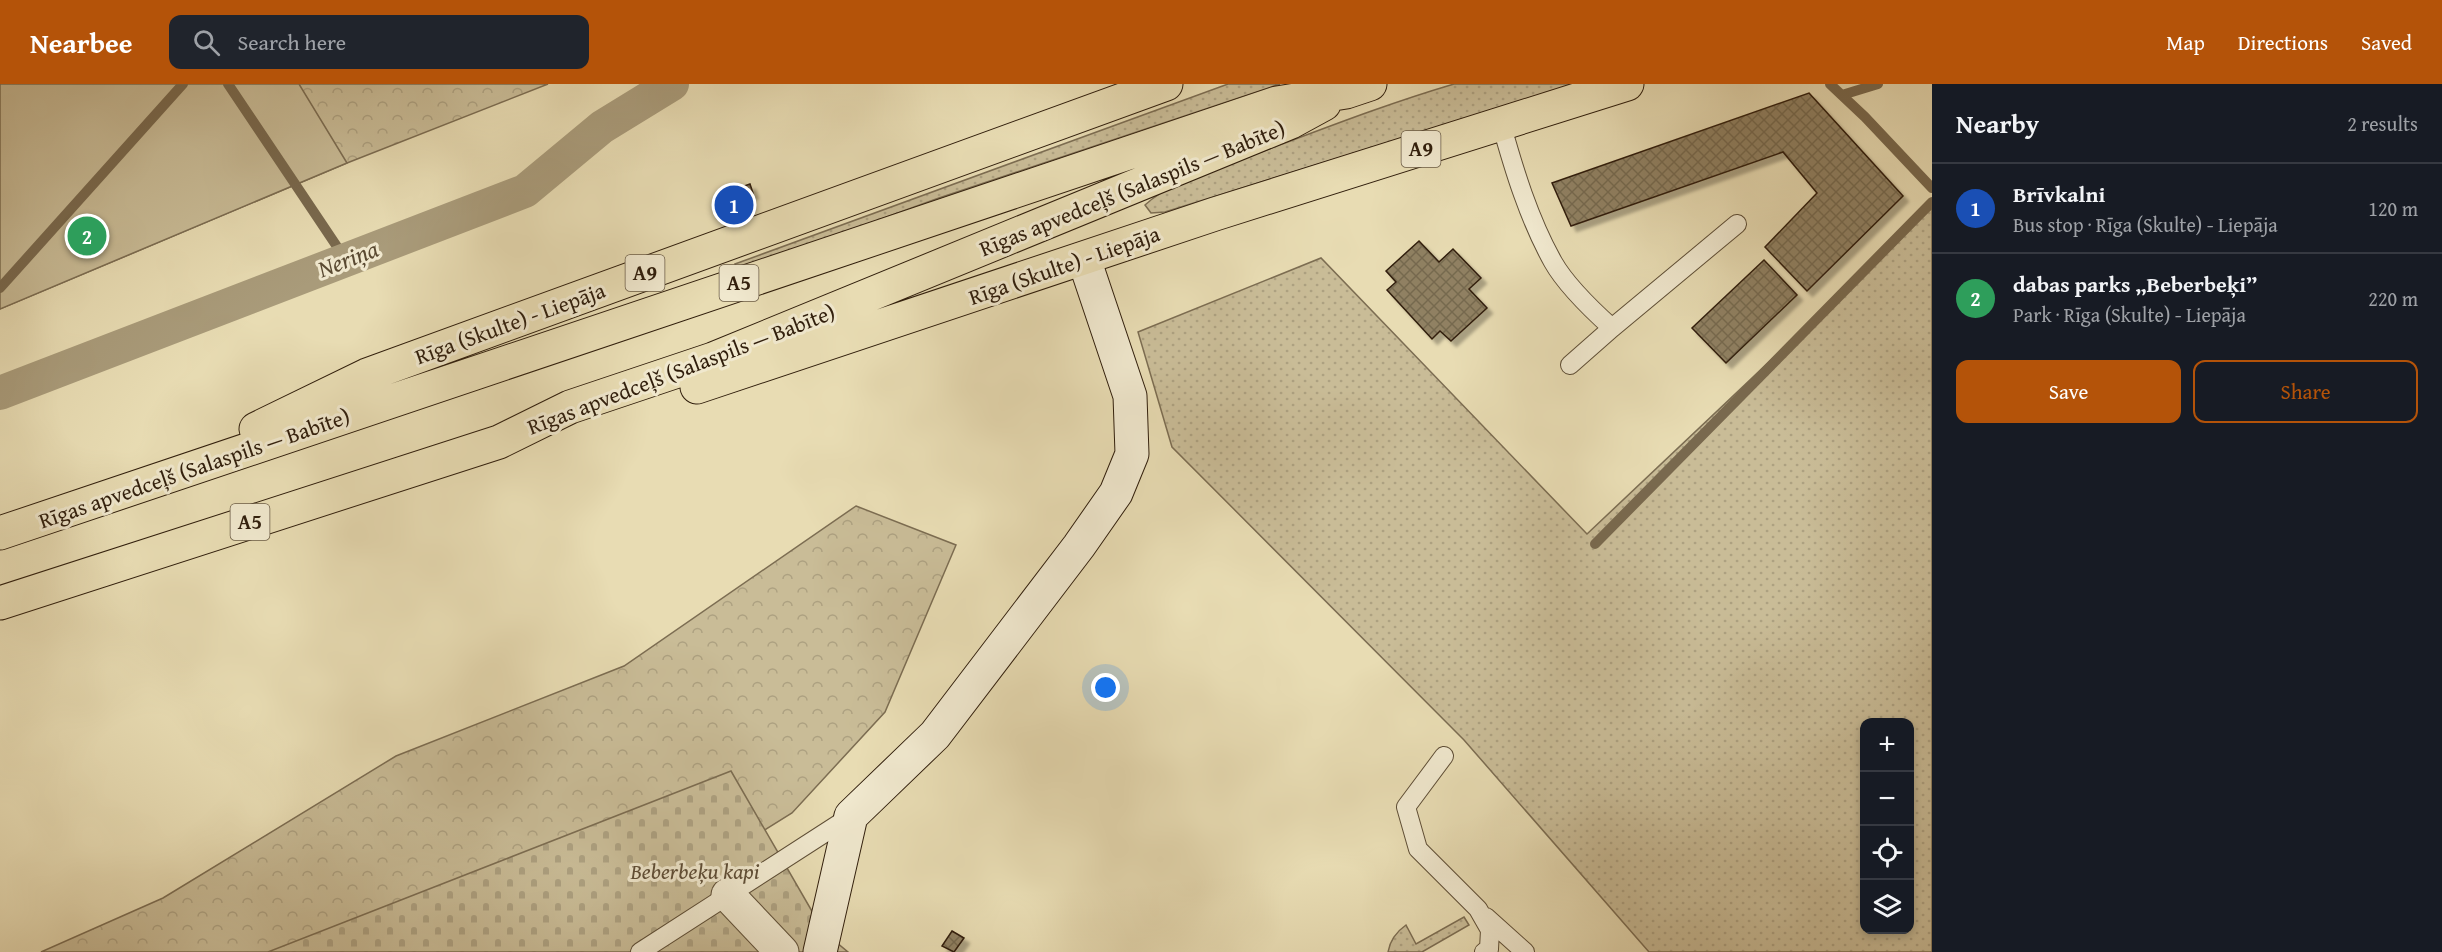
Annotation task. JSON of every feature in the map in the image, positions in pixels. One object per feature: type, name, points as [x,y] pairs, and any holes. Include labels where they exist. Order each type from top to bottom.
[{"type":"highway","name":"Rīga (Skulte) - Liepāja","points":[[136,488],[368,375],[1166,84]]},
{"type":"highway","name":"Rīga (Skulte) - Liepāja","points":[[500,442],[577,427],[1215,214],[1627,84]]},
{"type":"highway","name":"Rīgas apvedceļš (Salaspils — Babīte)","points":[[0,533],[1266,106],[1358,88]]},
{"type":"highway","name":"Rīgas apvedceļš (Salaspils — Babīte)","points":[[0,603],[500,442],[570,407],[713,359],[1292,122],[1358,88]]},
{"type":"street","points":[[820,952],[851,816],[936,735],[1080,546],[1116,493],[1132,454],[1130,396],[1084,259]]},
{"type":"street","points":[[729,895],[782,952]]},
{"type":"lane","points":[[1501,123],[1514,168],[1554,264],[1593,311],[1612,328]]},
{"type":"lane","points":[[1570,365],[1737,224]]},
{"type":"lane","points":[[1444,756],[1406,807],[1418,849],[1525,952]]},
{"type":"lane","points":[[640,952],[851,816]]},
{"type":"lane","points":[[1478,909],[1490,930],[1489,949],[1484,952]]},
{"type":"green space","points":[[0,84],[548,84],[347,163],[0,309]]},
{"type":"green space","points":[[0,84],[299,84],[347,163],[0,309]]},
{"type":"green space","points":[[1228,84],[1280,84],[939,198],[738,271],[735,264]]},
{"type":"green space","points":[[1454,84],[1575,84],[1165,212],[1151,213],[1145,205],[1168,189],[1196,176],[1378,109]]},
{"type":"green space","points":[[1932,208],[1932,952],[1649,952],[1464,740],[1172,447],[1138,332],[1321,258],[1587,534]]},
{"type":"green space","points":[[856,506],[956,545],[885,712],[792,813],[739,846],[824,932],[848,952],[41,952],[163,898],[396,756],[624,666]]},
{"type":"green space","name":"Beberbeķu kapi","points":[[731,771],[824,932],[820,952],[268,952]]},
{"type":"green space","points":[[1464,917],[1469,925],[1422,952],[1388,952],[1394,937],[1406,925],[1416,944]]},
{"type":"building","points":[[1809,93],[1903,196],[1807,291],[1765,247],[1817,193],[1783,152],[1571,226],[1552,183]]},
{"type":"building","points":[[750,184],[753,193],[736,199],[733,190]]},
{"type":"building","points":[[1419,241],[1439,262],[1453,249],[1481,278],[1469,289],[1487,308],[1451,341],[1440,331],[1432,339],[1387,290],[1396,282],[1386,271]]},
{"type":"building","points":[[1764,260],[1797,295],[1726,363],[1692,328]]},
{"type":"building","points":[[952,931],[964,938],[954,952],[942,946]]},
{"type":"waterway","points":[[0,288],[183,84]]},
{"type":"waterway","points":[[228,84],[346,260]]},
{"type":"waterway","name":"Neriņa","points":[[0,393],[525,191],[602,127],[672,84]]},
{"type":"waterway","points":[[1830,84],[1865,117],[1932,188]]},
{"type":"waterway","points":[[1842,95],[1878,84]]},
{"type":"waterway","points":[[1595,544],[1932,202]]},
{"type":"place","name":"Brīvkalni","points":[[734,205]]},
{"type":"place","name":"dabas parks „Beberbeķi”","points":[[87,236]]}]
